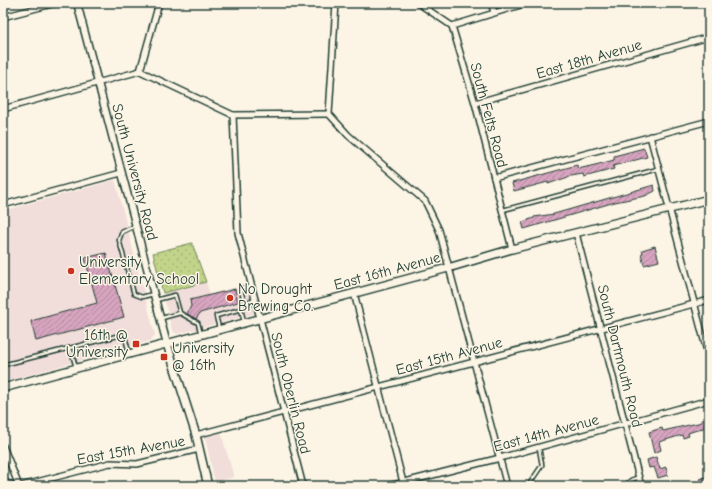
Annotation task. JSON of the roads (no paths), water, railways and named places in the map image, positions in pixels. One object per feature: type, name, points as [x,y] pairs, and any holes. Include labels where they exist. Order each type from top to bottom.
[{"type":"main road","name":"East 16th Avenue","points":[[3,388],[260,320],[512,250],[709,199]]},
{"type":"main road","name":"South University Road","points":[[168,344],[196,434],[208,486]]},
{"type":"street","points":[[3,17],[56,3]]},
{"type":"street","name":"South University Road","points":[[77,3],[135,226],[168,344]]},
{"type":"street","points":[[140,71],[159,3]]},
{"type":"street","points":[[336,3],[329,114],[348,135],[426,201],[439,230],[507,486]]},
{"type":"street","points":[[418,3],[452,26],[526,3]]},
{"type":"street","points":[[492,3],[494,12]]},
{"type":"street","name":"South Felts Road","points":[[452,26],[475,103],[512,250]]},
{"type":"street","name":"East 18th Avenue","points":[[475,103],[709,37]]},
{"type":"street","points":[[3,109],[98,84],[140,71],[233,115],[329,114]]},
{"type":"street","name":"South Oberlin Road","points":[[233,115],[238,233],[303,486]]},
{"type":"street","points":[[494,178],[709,121]]},
{"type":"street","points":[[650,136],[709,359]]},
{"type":"street","points":[[3,205],[121,173]]},
{"type":"street","name":"South Dartmouth Road","points":[[576,233],[641,486]]},
{"type":"street","points":[[354,293],[404,484]]},
{"type":"street","name":"East 15th Avenue","points":[[196,434],[284,413],[709,300]]},
{"type":"street","name":"East 14th Avenue","points":[[389,486],[404,484],[709,400]]},
{"type":"street","points":[[3,446],[19,486]]},
{"type":"street","name":"East 15th Avenue","points":[[3,482],[19,486],[110,463],[137,464],[199,449]]},
{"type":"lane","points":[[502,211],[659,169]]},
{"type":"lane","points":[[135,226],[122,232],[119,240],[134,294],[142,297],[175,295],[180,313],[198,323],[201,335]]},
{"type":"lane","points":[[244,303],[241,289],[252,286]]},
{"type":"lane","points":[[220,330],[216,316],[240,309],[244,303],[255,300]]},
{"type":"lane","points":[[240,309],[244,324]]},
{"type":"lane","points":[[160,319],[180,313]]},
{"type":"lane","points":[[3,365],[121,335],[125,337],[130,354]]},
{"type":"lane","points":[[67,349],[72,353],[76,368]]},
{"type":"lane","points":[[528,486],[542,465],[539,447]]},
{"type":"lane","points":[[625,486],[631,480],[639,477]]},
{"type":"place","name":"University Elementary School","points":[[71,271]]},
{"type":"place","name":"No Drought Brewing Co.","points":[[230,298]]},
{"type":"place","name":"16th @ University","points":[[136,344]]},
{"type":"place","name":"University @ 16th","points":[[164,357]]}]
